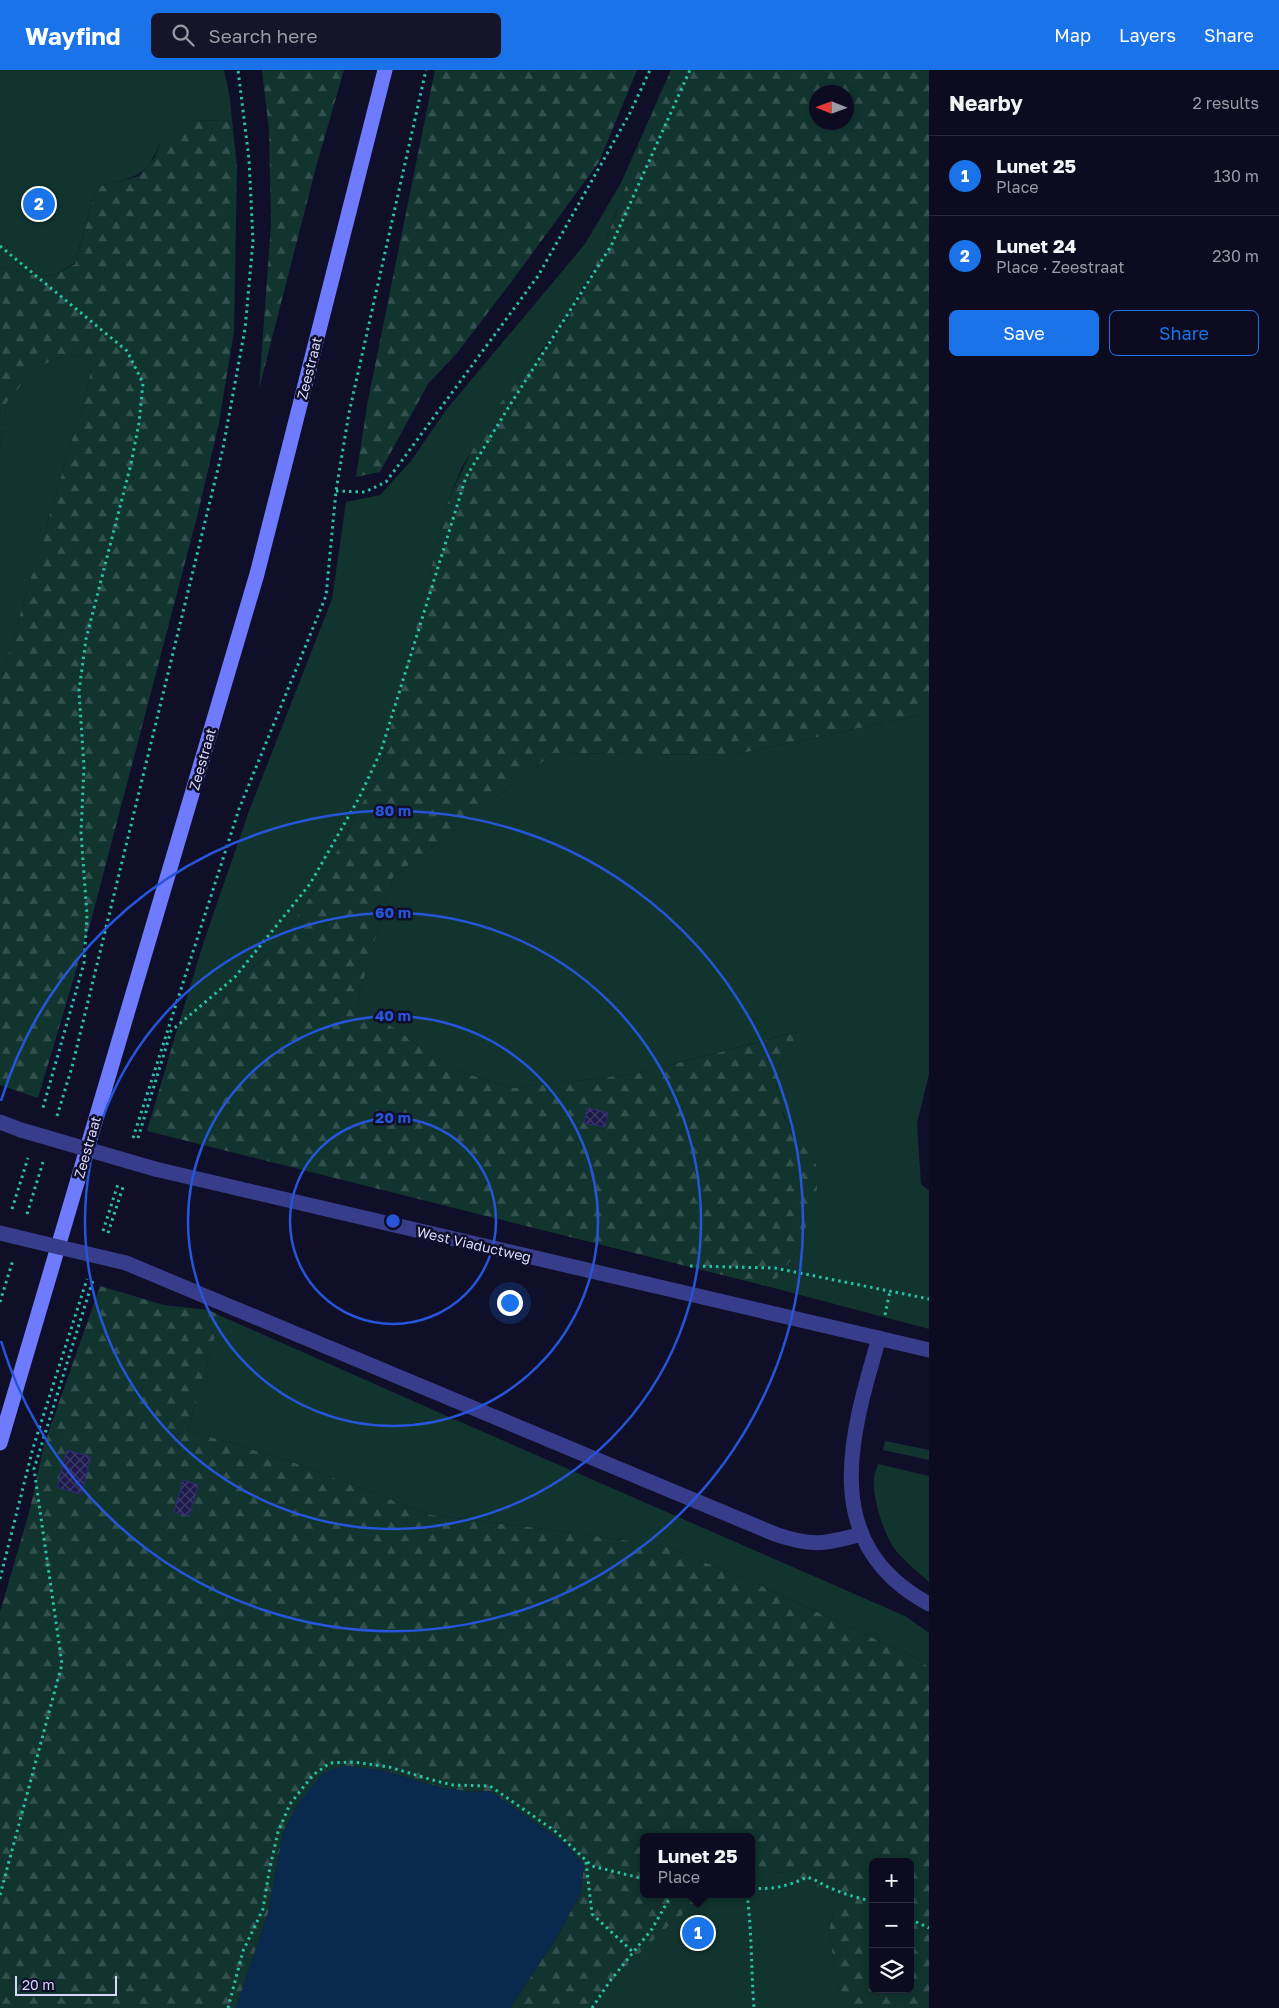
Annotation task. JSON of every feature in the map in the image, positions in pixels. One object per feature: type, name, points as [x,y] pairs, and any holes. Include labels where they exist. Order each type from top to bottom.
[{"type":"main road","name":"Zeestraat","points":[[0,1443],[257,574],[384,70]]},
{"type":"lane","name":"West Viaductweg","points":[[0,1122],[21,1130],[155,1169],[929,1350]]},
{"type":"lane","points":[[0,1233],[126,1263],[774,1534],[807,1544],[825,1544],[862,1534]]},
{"type":"lane","points":[[879,1338],[862,1398],[851,1450],[851,1495],[862,1534],[872,1556],[892,1580],[909,1593],[929,1604]]},
{"type":"path","points":[[55,1123],[72,1067],[223,448],[245,329],[252,232],[249,159],[238,70]]},
{"type":"path","points":[[132,1140],[239,809],[326,596],[336,491],[349,413],[426,70]]},
{"type":"path","points":[[336,491],[365,492],[386,482],[538,276],[630,113],[650,70]]},
{"type":"path","points":[[136,1146],[171,1031],[235,977],[248,961],[310,884],[359,798],[381,751],[466,477],[510,404],[611,246],[690,70]]},
{"type":"path","points":[[0,246],[127,351],[143,383],[139,423],[131,464],[86,639],[79,691],[84,767],[81,833],[87,914],[84,963],[40,1116]]},
{"type":"path","points":[[12,1211],[29,1154]]},
{"type":"path","points":[[26,1218],[43,1161]]},
{"type":"path","points":[[102,1235],[120,1178]]},
{"type":"path","points":[[106,1240],[124,1184]]},
{"type":"path","points":[[0,1302],[14,1255]]},
{"type":"path","points":[[0,1579],[33,1448],[90,1273]]},
{"type":"path","points":[[0,1895],[62,1664],[34,1469],[94,1278]]},
{"type":"path","points":[[228,2008],[243,1951],[263,1909],[278,1832],[290,1804],[313,1775],[330,1763],[354,1762],[389,1766],[453,1785],[490,1786],[555,1831],[592,1866],[640,1878]]},
{"type":"path","points":[[586,1862],[592,1914],[633,1952]]},
{"type":"path","points":[[755,1888],[768,1890],[792,1884],[807,1877],[818,1880],[830,1888],[843,1893],[869,1901]]},
{"type":"path","points":[[592,2008],[610,1981],[652,1929],[670,1898]]},
{"type":"path","points":[[748,1898],[752,1927],[750,1960],[754,2008]]},
{"type":"path","points":[[914,1922],[929,1928]]},
{"type":"green space","points":[[0,70],[224,70],[230,98],[232,121],[196,120],[163,136],[152,160],[141,172],[101,186],[93,199],[75,263],[53,276],[24,274],[0,266]]},
{"type":"green space","points":[[262,70],[344,70],[316,167],[259,389],[271,225],[269,130]]},
{"type":"green space","points":[[435,70],[637,70],[599,162],[457,353],[428,384],[380,472],[356,477],[368,400]]},
{"type":"green space","points":[[671,70],[929,70],[929,707],[921,715],[733,755],[554,753],[393,877],[357,1003],[455,1070],[513,1088],[635,1074],[798,1032],[780,1064],[776,1087],[784,1117],[816,1164],[817,1190],[799,1250],[770,1287],[147,1131],[176,1033],[224,996],[278,944],[321,881],[380,770],[447,505],[470,454],[488,422],[520,377],[563,326],[584,289],[611,227],[645,132]]},
{"type":"green space","points":[[664,85],[600,255],[567,319],[519,378],[462,467],[447,505],[380,770],[321,881],[278,944],[224,996],[176,1033],[204,941],[249,811],[332,599],[346,502],[380,495],[411,461],[446,410],[585,244],[621,183]]},
{"type":"green space","points":[[196,120],[232,121],[237,167],[234,331],[219,423],[198,513],[92,917],[38,1098],[0,1085],[0,682],[88,386],[92,362],[83,355],[57,358],[35,369],[7,402],[0,445],[0,266],[24,274],[53,276],[75,264],[93,199],[101,186],[139,176],[155,157],[163,136]]},
{"type":"green space","points":[[83,355],[92,361],[88,386],[0,682],[0,445],[7,402],[35,369],[57,358]]},
{"type":"green space","points":[[929,707],[929,1074],[917,1123],[921,1184],[929,1191],[929,1329],[770,1287],[799,1250],[816,1164],[785,1117],[777,1090],[777,1077],[781,1063],[797,1032],[635,1074],[513,1088],[455,1070],[357,1003],[393,877],[554,753],[733,755],[921,715]]},
{"type":"green space","points":[[100,1286],[164,1305],[209,1310],[221,1316],[188,1430],[289,1461],[431,1515],[665,1546],[755,1583],[918,1659],[929,1668],[929,2008],[847,2008],[836,1979],[829,1930],[838,1898],[807,1881],[787,1874],[764,1872],[755,1874],[755,1833],[640,1833],[640,1898],[704,1898],[661,1933],[587,2008],[510,2008],[558,1935],[580,1894],[584,1865],[564,1843],[490,1791],[473,1792],[441,1788],[384,1771],[345,1766],[297,1805],[283,1834],[268,1914],[236,2008],[0,2008],[0,1612],[30,1509],[44,1445]]},
{"type":"green space","points":[[221,1316],[905,1616],[929,1633],[929,1668],[918,1659],[755,1583],[665,1546],[431,1515],[289,1461],[188,1430]]},
{"type":"green space","points":[[885,1441],[929,1450],[929,1460],[883,1450]]},
{"type":"green space","points":[[878,1464],[929,1476],[929,1582],[897,1552],[888,1537],[880,1517],[875,1496],[874,1477]]},
{"type":"green space","points":[[766,1871],[798,1875],[838,1898],[829,1930],[836,1979],[847,2008],[587,2008],[645,1947],[686,1910],[704,1898],[755,1898],[755,1874]]},
{"type":"water","points":[[345,1766],[384,1771],[441,1788],[473,1792],[490,1791],[564,1843],[584,1865],[580,1894],[558,1935],[510,2008],[236,2008],[268,1914],[283,1834],[297,1805],[323,1773]]},
{"type":"building","points":[[587,1108],[608,1113],[605,1127],[584,1123]]},
{"type":"building","points":[[67,1450],[91,1457],[81,1494],[57,1487]]},
{"type":"building","points":[[183,1480],[198,1485],[189,1516],[174,1512]]},
{"type":"place","name":"Lunet 24","points":[[39,204]]},
{"type":"place","name":"Lunet 25","points":[[698,1933]]}]
